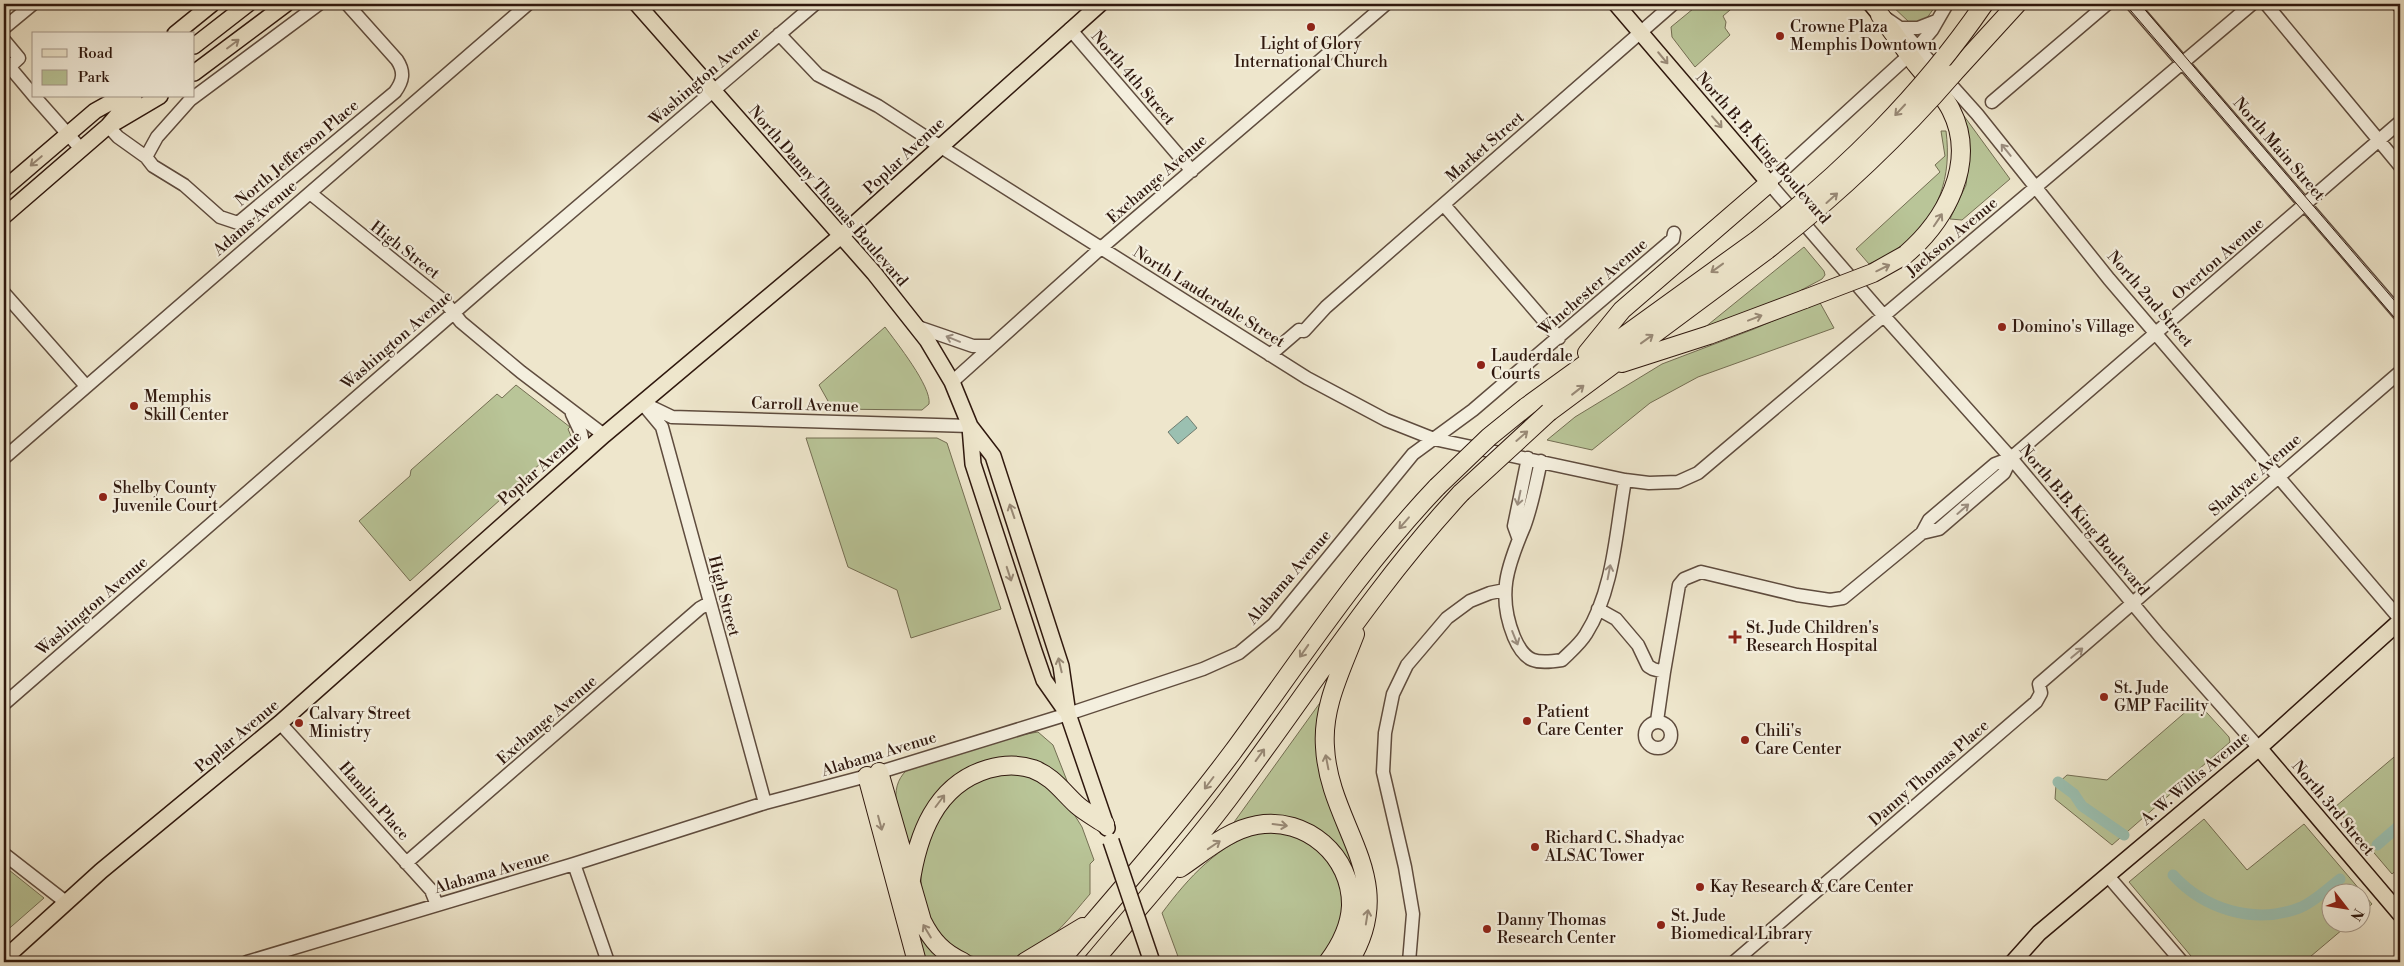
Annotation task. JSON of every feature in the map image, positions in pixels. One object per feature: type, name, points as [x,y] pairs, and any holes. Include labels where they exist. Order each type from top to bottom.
[{"type":"highway","points":[[1932,74],[1970,4]]},
{"type":"highway","points":[[1093,962],[1166,877],[1227,801],[1394,570],[1460,493],[1549,412],[1762,245],[1798,207],[1853,158],[1932,74],[1984,4]]},
{"type":"highway","points":[[1953,74],[2002,4]]},
{"type":"highway","points":[[1060,962],[1205,789],[1378,553],[1437,487],[1489,437],[1573,371],[1822,206],[1874,160],[2017,4]]},
{"type":"highway","points":[[1607,368],[1709,335],[1873,273],[1905,255],[1930,232],[1946,208],[1956,180],[1960,151],[1959,138],[1951,110],[1913,52],[1876,9]]},
{"type":"highway","points":[[1573,371],[1622,310],[1769,183]]},
{"type":"highway","points":[[1349,962],[1359,945],[1366,924],[1368,902],[1367,879],[1332,786],[1326,759],[1325,735],[1331,695],[1366,608]]},
{"type":"highway","points":[[910,886],[918,844],[933,812],[947,793],[973,775],[984,771],[1015,766],[1034,769],[1052,780],[1077,805],[1105,824]]},
{"type":"highway","points":[[873,774],[922,922],[935,943],[963,962]]},
{"type":"highway","points":[[873,774],[917,962]]},
{"type":"highway","points":[[1166,877],[1233,832],[1245,827],[1276,824],[1299,829],[1310,834],[1330,850],[1339,861],[1350,894],[1351,907],[1345,934],[1328,962]]},
{"type":"highway","points":[[1025,962],[1098,917]]},
{"type":"main road","points":[[177,32],[212,4]]},
{"type":"main road","points":[[195,45],[248,4]]},
{"type":"main road","points":[[195,72],[286,4]]},
{"type":"main road","name":"North Danny Thomas Boulevard","points":[[637,4],[874,273],[931,346],[952,382],[970,426],[993,456],[1062,666],[1068,714],[1152,962]]},
{"type":"main road","name":"Poplar Avenue","points":[[4,960],[101,871],[280,723],[604,435],[842,235],[1100,4]]},
{"type":"main road","name":"North B. B. King Boulevard","points":[[1616,4],[1769,183]]},
{"type":"main road","points":[[95,112],[107,98]]},
{"type":"main road","points":[[4,189],[95,112],[119,98]]},
{"type":"main road","points":[[4,216],[108,126],[132,98]]},
{"type":"main road","points":[[108,126],[157,98]]},
{"type":"main road","name":"North Danny Thomas Boulevard","points":[[970,426],[973,464],[1034,651],[1044,680],[1068,714]]},
{"type":"main road","name":"A. W. Willis Avenue","points":[[2013,962],[2039,933],[2259,748],[2400,620]]},
{"type":"main road","name":"North 3rd Street","points":[[2259,748],[2400,914]]},
{"type":"street","points":[[4,28],[33,4]]},
{"type":"street","points":[[195,96],[319,4]]},
{"type":"street","name":"North Jefferson Place","points":[[146,157],[154,166],[184,185],[220,217],[238,223],[395,92],[400,84],[401,66],[347,4]]},
{"type":"street","name":"Adams Avenue","points":[[4,458],[528,4]]},
{"type":"street","name":"Washington Avenue","points":[[4,704],[454,312],[815,4]]},
{"type":"street","name":"Exchange Avenue","points":[[952,382],[1102,248],[1386,4]]},
{"type":"street","name":"Market Street","points":[[1270,355],[1299,330],[1304,330],[1316,320],[1317,314],[1673,4]]},
{"type":"street","points":[[1769,183],[1913,52],[1932,30],[1947,4]]},
{"type":"street","points":[[1992,102],[2107,4]]},
{"type":"street","name":"North Main Street","points":[[2132,4],[2400,315]]},
{"type":"street","name":"Jackson Avenue","points":[[1668,483],[1685,480],[1698,473],[2252,4]]},
{"type":"street","points":[[2266,4],[2400,166]]},
{"type":"street","points":[[2397,4],[2400,7]]},
{"type":"street","name":"North 2nd Street","points":[[1876,9],[1900,28],[1913,52],[1977,114],[2156,333],[2279,475],[2400,620]]},
{"type":"street","points":[[1900,28],[1918,28],[1936,21]]},
{"type":"street","name":"North 4th Street","points":[[1070,30],[1192,171]]},
{"type":"street","name":"North Lauderdale Street","points":[[779,34],[818,75],[878,106],[1270,355],[1354,404],[1386,420],[1434,439],[1624,480],[1668,483]]},
{"type":"street","points":[[4,40],[19,58],[6,69],[32,94]]},
{"type":"street","points":[[36,98],[81,149]]},
{"type":"street","points":[[108,126],[118,138],[146,157],[156,137],[193,98]]},
{"type":"street","name":"Overton Avenue","points":[[1664,672],[1680,585],[1684,579],[1692,574],[1701,572],[1797,595],[1830,600],[1842,598],[1922,533],[1939,530],[2004,473],[2011,458],[2400,122]]},
{"type":"street","name":"North B. B. King Boulevard","points":[[1769,183],[1883,315]]},
{"type":"street","name":"High Street","points":[[310,193],[445,302],[461,322],[571,412],[604,435]]},
{"type":"street","points":[[1444,205],[1559,338]]},
{"type":"street","name":"Winchester Avenue","points":[[1434,439],[1473,410],[1559,338],[1673,239],[1674,233]]},
{"type":"street","points":[[4,294],[86,386]]},
{"type":"street","name":"North B.B. King Boulevard","points":[[1883,315],[2011,458],[2133,604],[2259,748]]},
{"type":"street","points":[[915,326],[973,346],[991,346]]},
{"type":"street","name":"Shadyac Avenue","points":[[2133,604],[2279,475],[2400,372]]},
{"type":"street","name":"High Street","points":[[642,403],[662,427],[765,803]]},
{"type":"street","name":"Carroll Avenue","points":[[642,403],[672,417],[970,426]]},
{"type":"street","name":"High Street","points":[[571,412],[578,426],[585,452]]},
{"type":"street","name":"Alabama Avenue","points":[[247,962],[574,864],[765,803],[873,774],[982,738],[1068,714],[1203,669],[1239,653],[1256,640],[1301,591],[1413,454],[1434,439]]},
{"type":"street","points":[[1518,537],[1514,526],[1528,458]]},
{"type":"street","points":[[1540,461],[1533,498],[1523,528],[1512,550],[1505,590],[1510,625],[1520,650],[1524,656],[1537,662],[1562,660],[1586,635],[1609,576],[1624,480]]},
{"type":"street","points":[[1409,962],[1413,914],[1404,861],[1384,772],[1385,733],[1393,694],[1407,665],[1447,618],[1470,601],[1490,593],[1505,590]]},
{"type":"street","name":"Exchange Avenue","points":[[406,863],[700,608],[709,603]]},
{"type":"street","name":"Danny Thomas Place","points":[[1734,962],[2036,702],[2041,693],[2039,684],[2133,604]]},
{"type":"street","points":[[1598,608],[1616,619],[1638,645],[1648,666],[1664,672],[1657,721]]},
{"type":"street","name":"Hamlin Place","points":[[280,723],[431,890],[437,905]]},
{"type":"street","points":[[4,854],[67,903]]},
{"type":"street","points":[[574,864],[608,962]]},
{"type":"street","points":[[2108,876],[2182,962]]},
{"type":"green space","points":[[1699,4],[1737,4],[1723,16],[1726,22],[1725,28],[1730,35],[1695,67],[1672,37],[1671,27]]},
{"type":"green space","points":[[1890,4],[1937,4],[1924,22],[1909,22]]},
{"type":"green space","points":[[1964,116],[2010,179],[1962,220],[1950,219],[1966,185],[1969,159]]},
{"type":"green space","points":[[1941,131],[1946,131],[1947,164],[1945,179],[1934,208],[1926,221],[1903,246],[1869,264],[1856,249],[1940,172],[1935,165],[1945,156]]},
{"type":"green space","points":[[1804,247],[1824,271],[1825,275],[1822,279],[1794,294],[1704,328]]},
{"type":"green space","points":[[1819,301],[1834,328],[1698,377],[1650,403],[1592,450],[1547,440],[1575,417],[1662,364],[1754,329]]},
{"type":"green space","points":[[885,327],[905,353],[919,376],[925,387],[929,404],[922,410],[829,409],[828,401],[819,385]]},
{"type":"green space","points":[[516,385],[570,427],[568,429],[571,436],[410,581],[359,521],[410,476],[411,470],[497,394],[502,398]]},
{"type":"green space","points":[[806,438],[937,438],[947,443],[1001,609],[911,638],[897,590],[848,567]]},
{"type":"green space","points":[[1327,693],[1323,713],[1362,885],[1342,962],[1332,962],[1355,904],[1316,832],[1232,825]]},
{"type":"green space","points":[[2197,702],[2229,737],[2230,742],[2112,845],[2055,799],[2056,785],[2067,775],[2107,780]]},
{"type":"green space","points":[[1038,732],[1053,745],[1071,791],[1052,773],[975,765],[911,841],[906,842],[898,814],[896,795],[897,786],[907,770],[1015,736]]},
{"type":"green space","points":[[2400,752],[2400,867],[2392,874],[2335,807]]},
{"type":"green space","points":[[1002,773],[1020,774],[1039,779],[1072,811],[1082,827],[1094,860],[1090,864],[1090,894],[1069,919],[1036,949],[1009,959],[978,958],[947,944],[938,936],[932,926],[923,896],[921,875],[923,856],[941,815],[953,798],[970,784]]},
{"type":"green space","points":[[2204,819],[2247,870],[2304,824],[2355,884],[2322,884],[2322,934],[2337,934],[2304,962],[2196,962],[2129,882]]},
{"type":"green space","points":[[1263,831],[1290,834],[1301,839],[1327,859],[1336,873],[1342,887],[1343,902],[1336,932],[1328,947],[1318,962],[1180,962],[1162,913],[1206,863],[1232,844]]},
{"type":"green space","points":[[4,866],[44,898],[4,933]]},
{"type":"green space","points":[[915,921],[949,962],[924,962]]},
{"type":"shaded area","points":[[1187,416],[1197,428],[1178,444],[1168,432]]},
{"type":"waterway","points":[[2058,782],[2074,794],[2082,806],[2124,835]]},
{"type":"waterway","points":[[2377,845],[2400,825]]},
{"type":"waterway","points":[[2173,875],[2185,887],[2215,905],[2231,911],[2265,915],[2299,908],[2315,899],[2340,879]]},
{"type":"tram line","points":[[2125,4],[2400,324]]},
{"type":"tram line","points":[[2140,4],[2400,307]]},
{"type":"place","name":"Light of Glory International Church","points":[[1311,27]]},
{"type":"place","name":"Crowne Plaza Memphis Downtown","points":[[1780,36]]},
{"type":"place","name":"Domino's Village","points":[[2002,327]]},
{"type":"place","name":"Lauderdale Courts","points":[[1481,365]]},
{"type":"place","name":"Memphis Skill Center","points":[[134,406]]},
{"type":"place","name":"Shelby County Juvenile Court","points":[[103,497]]},
{"type":"place","name":"St. Jude Children's Research Hospital","points":[[1735,637]]},
{"type":"place","name":"St. Jude GMP Facility","points":[[2104,697]]},
{"type":"place","name":"Patient Care Center","points":[[1527,721]]},
{"type":"place","name":"Calvary Street Ministry","points":[[299,723]]},
{"type":"place","name":"Chili's Care Center","points":[[1745,740]]},
{"type":"place","name":"Richard C. Shadyac ALSAC Tower","points":[[1535,847]]},
{"type":"place","name":"Kay Research & Care Center","points":[[1700,887]]},
{"type":"place","name":"St. Jude Biomedical Library","points":[[1661,925]]},
{"type":"place","name":"Danny Thomas Research Center","points":[[1487,929]]}]
